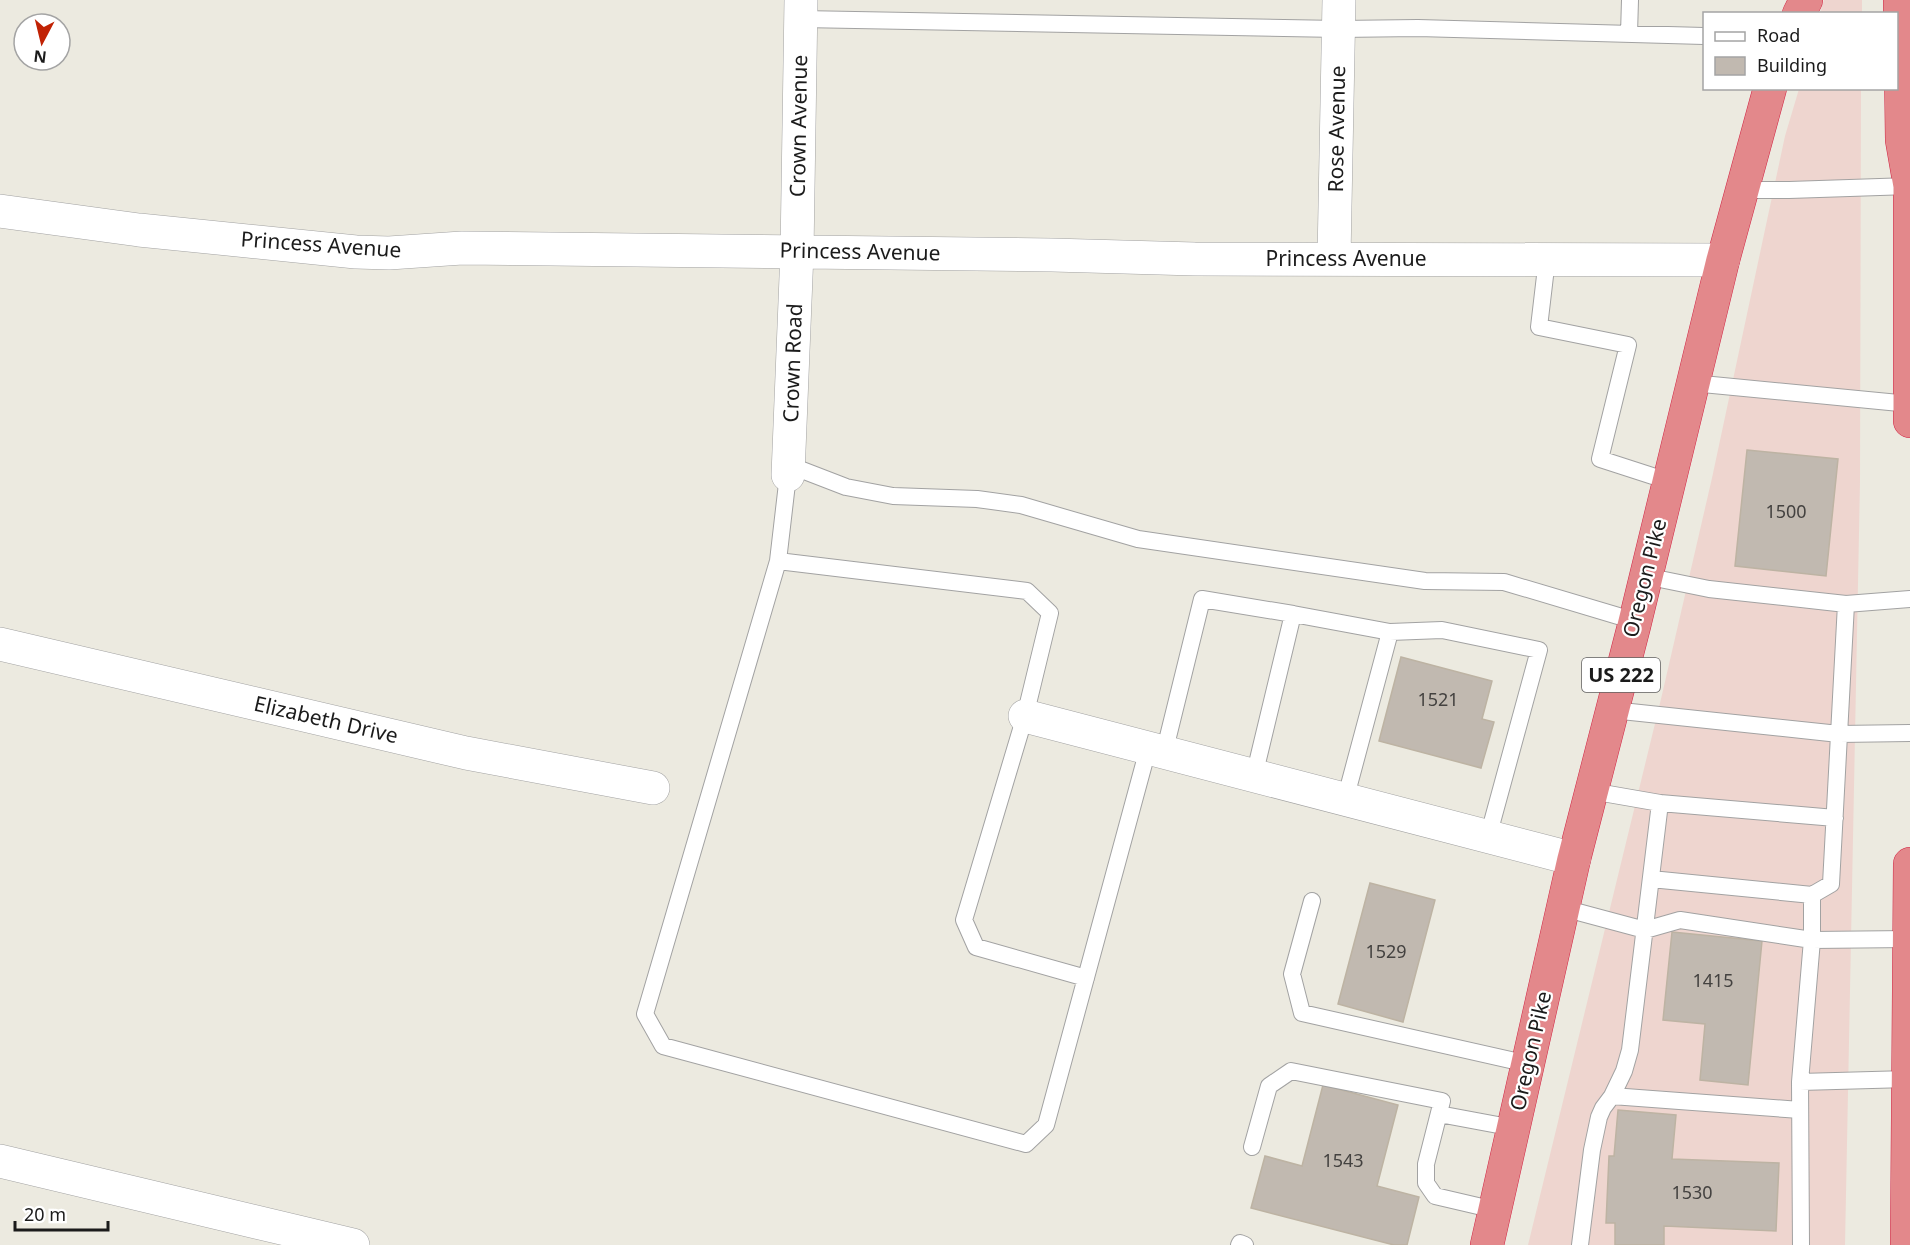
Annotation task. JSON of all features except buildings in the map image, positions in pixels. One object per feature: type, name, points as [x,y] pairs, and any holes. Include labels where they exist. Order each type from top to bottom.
[{"type":"highway","points":[[1900,0],[1902,140],[1910,187],[1910,421]]},
{"type":"highway","points":[[1881,90],[1902,140]]},
{"type":"highway","name":"Oregon Pike","points":[[1487,1245],[1574,860],[1635,621],[1692,382],[1742,190],[1771,95]]},
{"type":"highway","points":[[1907,1245],[1910,864]]},
{"type":"street","name":"Crown Avenue","points":[[796,252],[801,10]]},
{"type":"street","name":"Rose Avenue","points":[[1334,258],[1339,15]]},
{"type":"street","name":"Princess Avenue","points":[[0,211],[139,230],[356,252],[389,253],[462,248],[1052,255],[1196,259],[1723,260]]},
{"type":"street","name":"Crown Road","points":[[789,470],[796,252]]},
{"type":"street","name":"Elizabeth Drive","points":[[0,644],[466,753],[653,788]]},
{"type":"street","points":[[1024,716],[1574,860]]},
{"type":"street","points":[[0,1161],[353,1245]]},
{"type":"lane","points":[[1629,34],[1630,0]]},
{"type":"lane","points":[[801,10],[1339,15],[1418,28],[1703,36]]},
{"type":"lane","points":[[1742,190],[1910,187]]},
{"type":"lane","points":[[1547,259],[1539,327],[1628,345],[1600,459],[1668,481]]},
{"type":"lane","points":[[1692,382],[1910,404]]},
{"type":"lane","points":[[1488,837],[1539,650],[1442,630],[1390,632],[1202,599],[1086,978],[1046,1125],[1026,1144],[663,1046],[645,1014],[778,561],[789,470],[846,487],[893,496],[977,499],[1021,505],[1138,539],[1425,581],[1504,582],[1635,621]]},
{"type":"lane","points":[[778,561],[1028,591],[1050,613],[1024,716],[964,920],[976,947],[1086,978]]},
{"type":"lane","points":[[1645,576],[1709,589],[1845,604],[1910,599]]},
{"type":"lane","points":[[1651,879],[1812,895],[1831,884],[1845,604]]},
{"type":"lane","points":[[1254,776],[1293,614]]},
{"type":"lane","points":[[1345,800],[1390,632]]},
{"type":"lane","points":[[1612,710],[1839,734],[1910,733]]},
{"type":"lane","points":[[1591,791],[1660,803],[1835,818]]},
{"type":"lane","points":[[1580,1245],[1596,1132],[1603,1108],[1612,1096],[1624,1071],[1630,1050],[1660,803]]},
{"type":"lane","points":[[1801,1245],[1800,1082],[1812,939],[1812,895]]},
{"type":"lane","points":[[1311,901],[1292,974],[1302,1013],[1528,1064]]},
{"type":"lane","points":[[1563,908],[1645,930],[1680,920],[1812,939],[1909,939]]},
{"type":"lane","points":[[1252,1148],[1269,1086],[1291,1071],[1442,1101],[1426,1164],[1426,1184],[1435,1196],[1495,1210]]},
{"type":"lane","points":[[1800,1082],[1908,1079]]},
{"type":"lane","points":[[1612,1096],[1800,1110]]},
{"type":"lane","points":[[1439,1114],[1514,1128]]},
{"type":"lane","points":[[1239,1245],[1240,1243],[1245,1245]]},
{"type":"shaded area","points":[[1824,0],[1862,0],[1862,12],[1820,12]]},
{"type":"shaded area","points":[[1799,90],[1861,90],[1860,482],[1845,1245],[1528,1245],[1661,699],[1712,478],[1785,136]]}]
